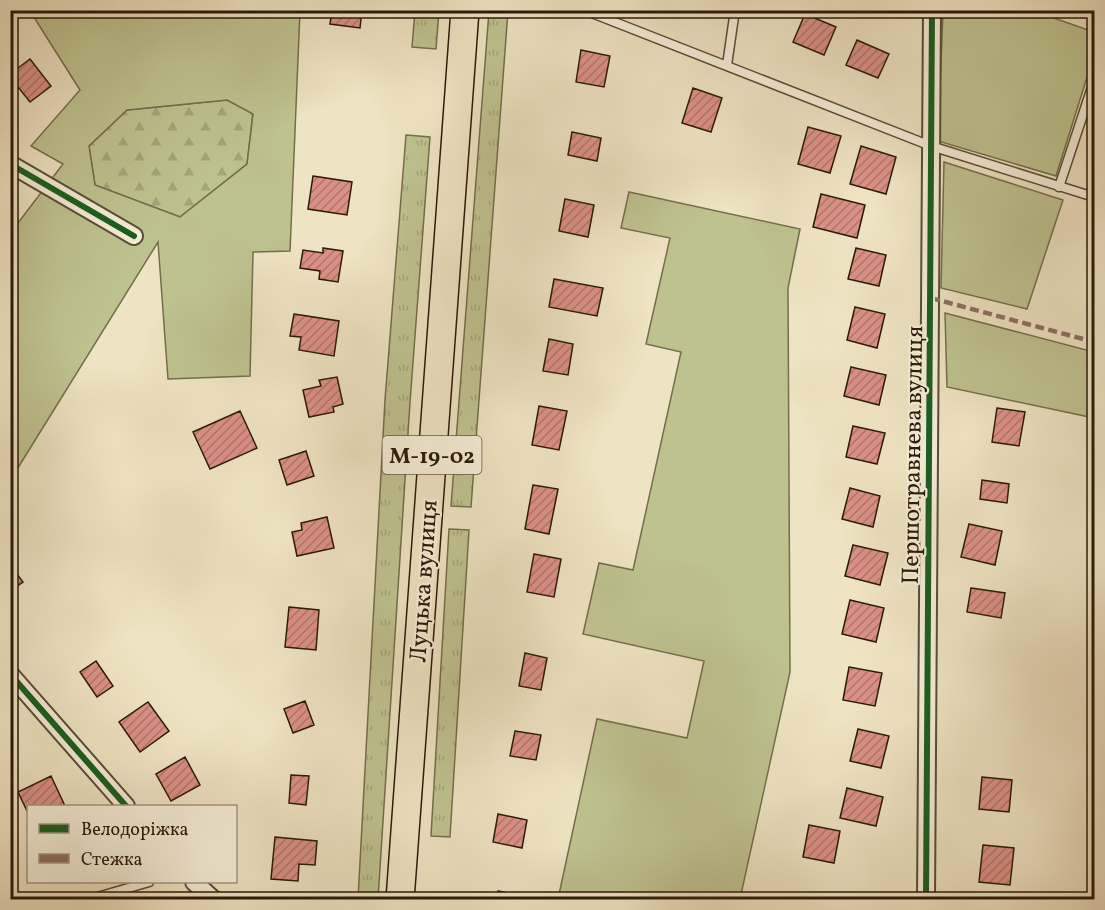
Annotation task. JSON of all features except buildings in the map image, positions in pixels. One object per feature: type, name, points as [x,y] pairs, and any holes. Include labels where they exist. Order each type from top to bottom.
[{"type":"main road","name":"Луцька вулиця","points":[[400,900],[465,10]]},
{"type":"street","name":"Першотравнева вулиця","points":[[926,900],[932,10]]},
{"type":"street","points":[[10,164],[134,236]]},
{"type":"street","points":[[10,674],[124,805]]},
{"type":"street","points":[[195,883],[214,900]]},
{"type":"lane","points":[[584,10],[931,146],[1095,197]]},
{"type":"lane","points":[[727,65],[735,10]]},
{"type":"lane","points":[[1059,187],[1095,81]]},
{"type":"lane","points":[[87,900],[146,883]]},
{"type":"green space","points":[[30,11],[300,11],[290,251],[253,252],[250,376],[168,379],[158,242],[11,479],[11,232],[63,164],[31,146],[80,90]],"holes":[[[227,100],[253,114],[247,164],[180,217],[95,185],[89,146],[127,110]]]},
{"type":"green space","points":[[415,11],[439,11],[436,49],[412,47]]},
{"type":"green space","points":[[489,11],[508,11],[471,507],[451,506]]},
{"type":"green space","points":[[943,11],[1034,11],[1094,32],[1094,55],[1056,176],[938,141]]},
{"type":"green space","points":[[227,100],[253,113],[247,164],[180,217],[95,185],[89,146],[127,110]]},
{"type":"green space","points":[[406,135],[430,137],[410,402],[378,899],[358,899],[385,400]]},
{"type":"green space","points":[[944,162],[1063,200],[1027,309],[941,288]]},
{"type":"green space","points":[[629,192],[800,229],[788,288],[790,672],[740,899],[558,899],[597,719],[687,738],[704,661],[583,634],[599,563],[633,570],[681,352],[646,344],[670,238],[621,228]]},
{"type":"green space","points":[[945,313],[1094,352],[1094,418],[947,387]]},
{"type":"green space","points":[[449,529],[469,530],[450,837],[431,836]]},
{"type":"marked path","points":[[931,298],[1094,342]]},
{"type":"cycle path","points":[[926,900],[932,10]]},
{"type":"cycle path","points":[[10,164],[134,236]]},
{"type":"cycle path","points":[[10,674],[125,805]]}]
